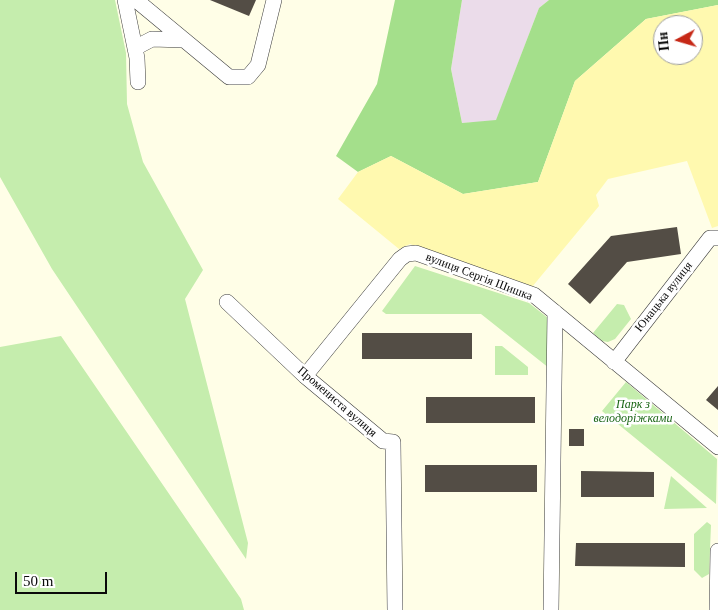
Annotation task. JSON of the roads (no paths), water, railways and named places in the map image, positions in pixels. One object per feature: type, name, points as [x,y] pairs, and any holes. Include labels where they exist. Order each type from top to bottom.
[{"type":"street","points":[[125,0],[137,58],[138,82]]},
{"type":"street","points":[[136,0],[229,77],[248,77],[258,65],[274,0]]},
{"type":"street","points":[[135,48],[152,40],[184,40]]},
{"type":"street","name":"Юнацька вулиця","points":[[614,362],[710,238],[718,238]]},
{"type":"street","name":"вулиця Сергія Шишка","points":[[305,376],[400,259],[407,254],[416,253],[534,295],[718,447]]},
{"type":"street","name":"Промениста вулиця","points":[[227,302],[305,376],[383,442],[393,442],[395,610]]},
{"type":"street","points":[[552,610],[555,312]]},
{"type":"street","points":[[717,610],[718,551]]},
{"type":"park label","name":"Парк з велодоріжками","points":[[633,412]]}]
